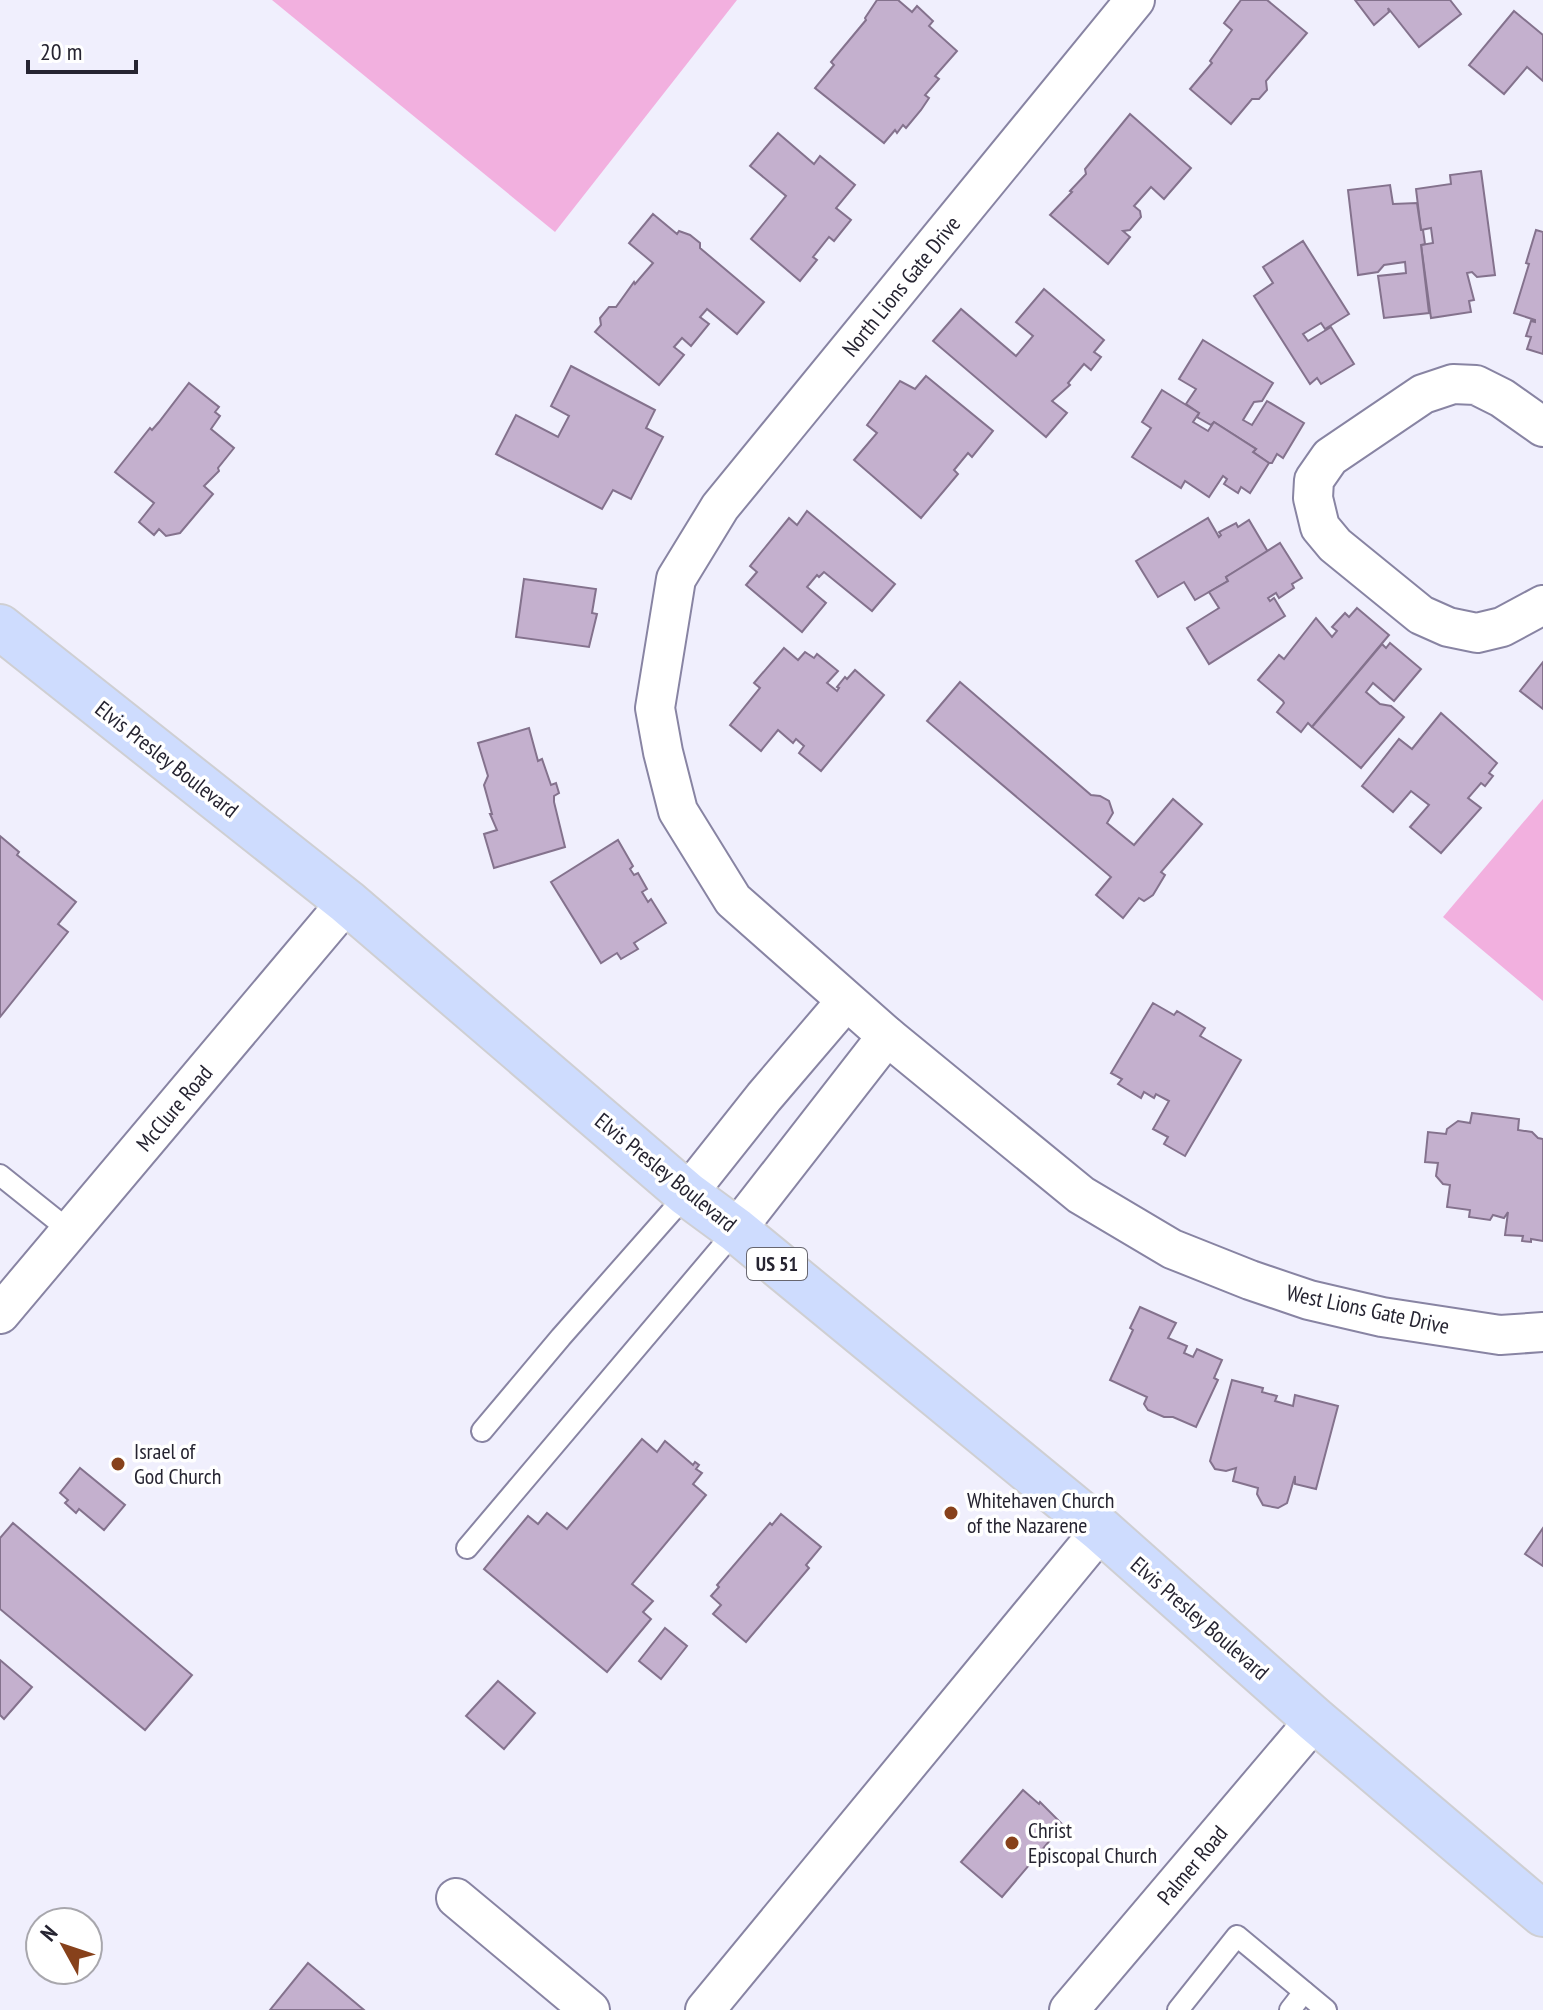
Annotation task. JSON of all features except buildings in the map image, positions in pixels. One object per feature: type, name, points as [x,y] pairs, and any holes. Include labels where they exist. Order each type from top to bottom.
[{"type":"main road","name":"Elvis Presley Boulevard","points":[[0,627],[347,902],[687,1194],[736,1230],[1101,1530],[1315,1720],[1543,1914]]},
{"type":"street","name":"North Lions Gate Drive","points":[[676,579],[720,507],[1135,0]]},
{"type":"street","points":[[1543,427],[1502,398],[1476,385],[1453,384],[1423,394],[1330,457],[1314,480],[1313,498],[1320,527],[1335,545],[1421,615],[1448,627],[1477,633],[1502,627],[1543,605]]},
{"type":"street","name":"West Lions Gate Drive","points":[[676,579],[655,708],[678,811],[733,900],[846,1001],[1081,1195],[1172,1249],[1294,1295],[1367,1314],[1500,1335],[1543,1332]]},
{"type":"street","name":"McClure Road","points":[[0,1314],[347,902]]},
{"type":"street","points":[[687,1194],[846,1001]]},
{"type":"street","points":[[736,1230],[887,1036]]},
{"type":"street","points":[[705,2010],[1101,1530]]},
{"type":"street","name":"Palmer Road","points":[[1069,2010],[1315,1720]]},
{"type":"street","points":[[456,1898],[590,2010]]},
{"type":"lane","points":[[0,1175],[70,1231]]},
{"type":"lane","points":[[482,1431],[687,1194]]},
{"type":"lane","points":[[467,1548],[736,1230]]},
{"type":"lane","points":[[1178,2010],[1237,1936],[1326,2010]]},
{"type":"lane","points":[[1290,2010],[1304,1992]]},
{"type":"shaded area","points":[[272,0],[737,0],[555,232]]},
{"type":"shaded area","points":[[1543,799],[1543,1001],[1443,917]]},
{"type":"place","name":"Israel of God Church","points":[[118,1464]]},
{"type":"place","name":"Whitehaven Church of the Nazarene","points":[[951,1513]]},
{"type":"place","name":"Christ Episcopal Church","points":[[1012,1843]]}]
